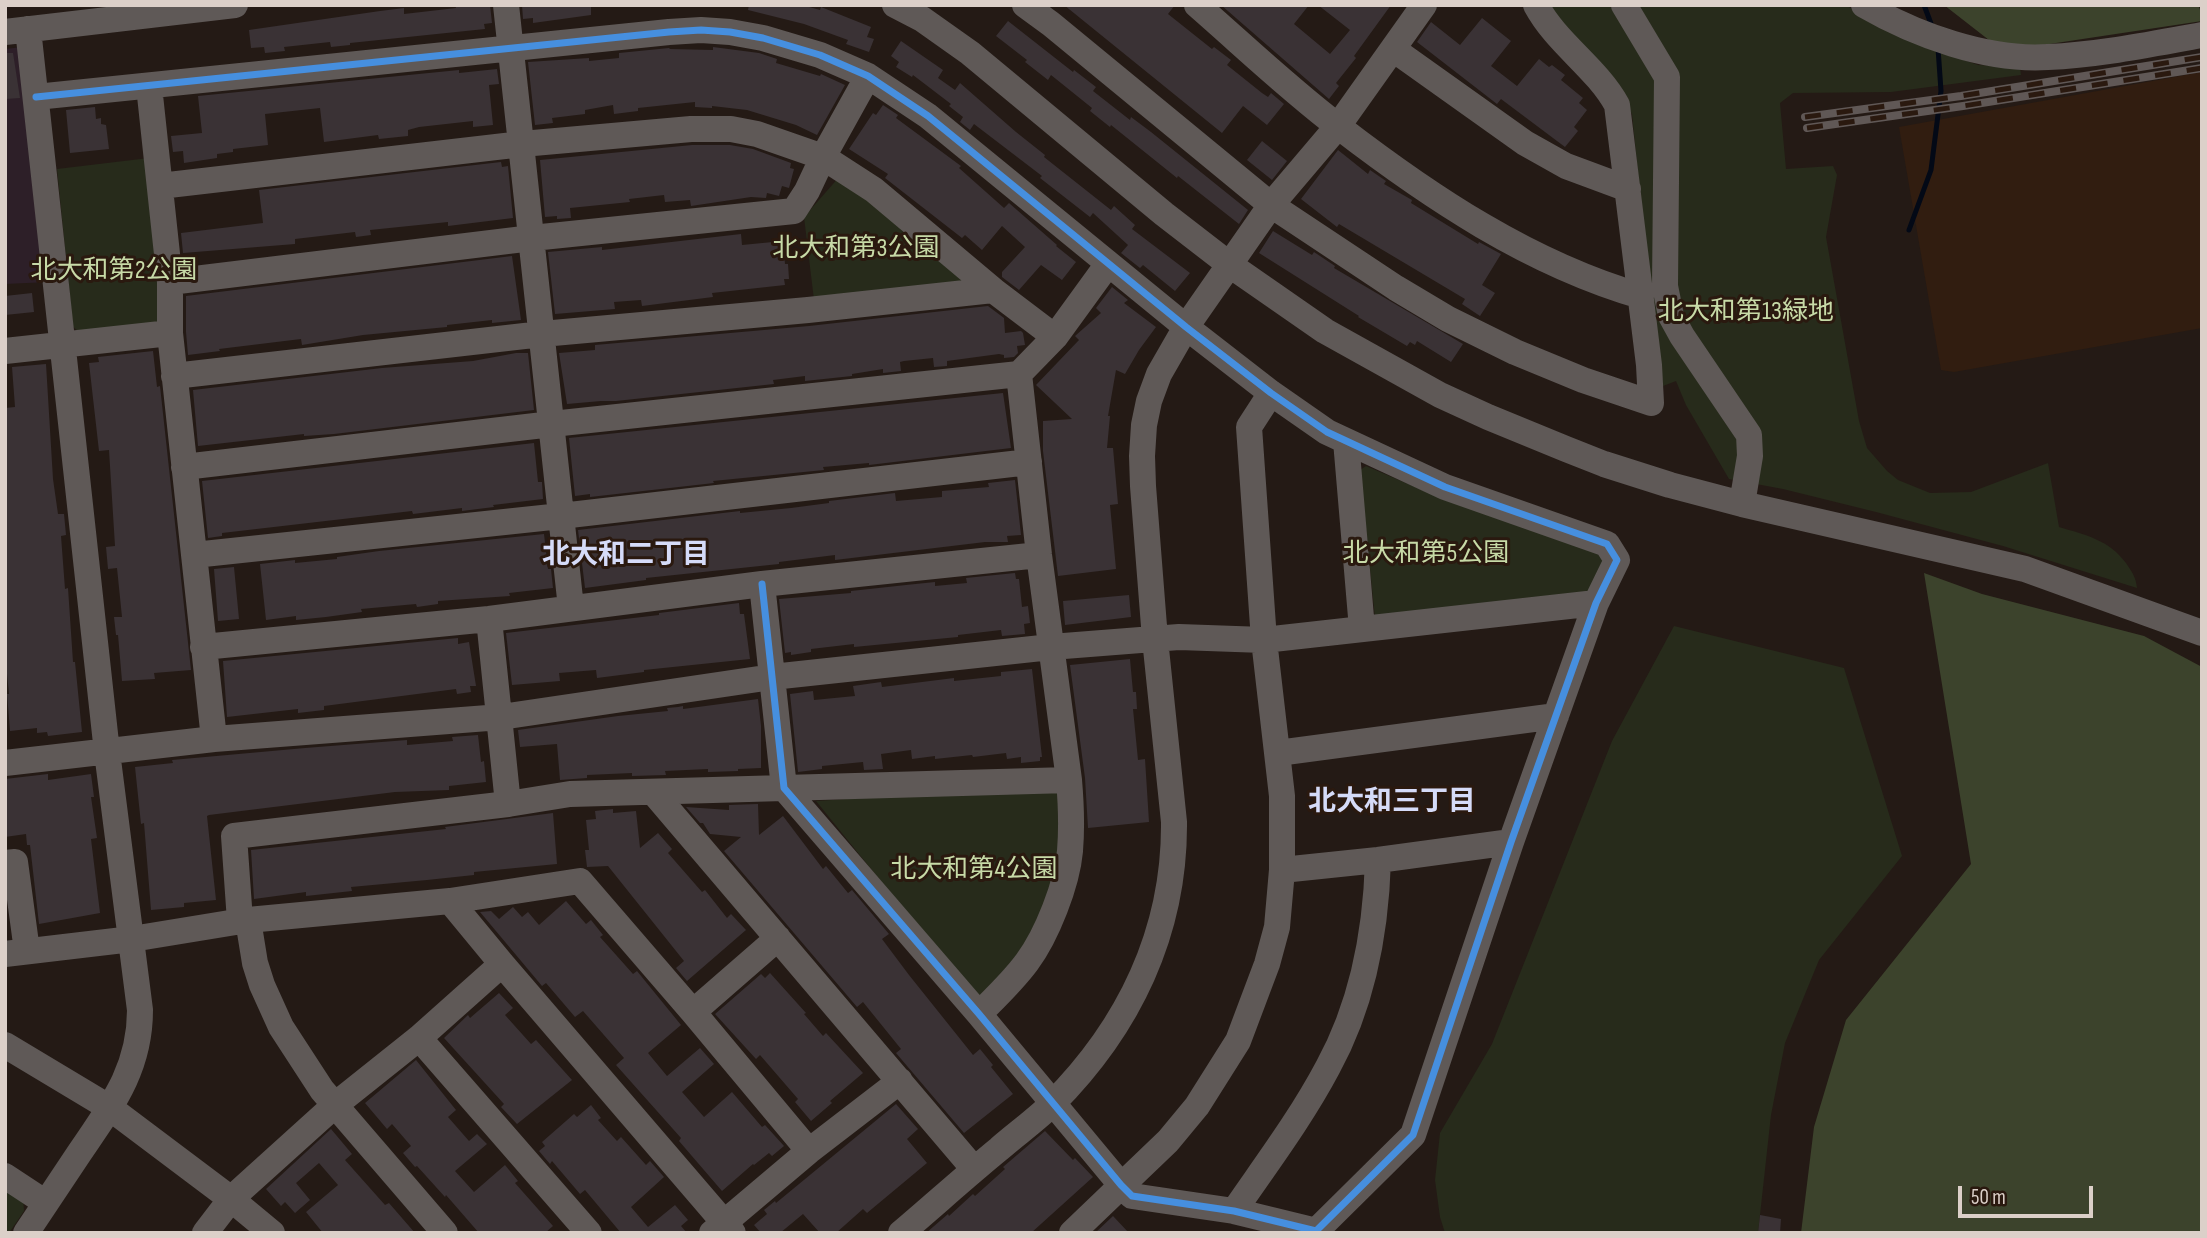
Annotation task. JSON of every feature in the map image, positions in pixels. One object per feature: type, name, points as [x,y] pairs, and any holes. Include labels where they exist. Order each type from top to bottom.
[{"type":"street","points":[[26,1233],[126,1080],[140,1033],[140,1010],[107,752],[36,97],[17,31],[235,5]]},
{"type":"street","points":[[506,5],[571,608]]},
{"type":"street","points":[[895,5],[922,19],[970,53],[1164,214],[1230,265],[1325,331],[1402,375],[1488,417],[1604,464],[1742,505],[2025,569],[2202,633]]},
{"type":"street","points":[[1025,5],[1271,205],[1396,288],[1515,352],[1583,380],[1651,403],[1649,365],[1617,105],[1607,87],[1549,25],[1536,5]]},
{"type":"street","points":[[1197,5],[1338,127],[1429,191],[1511,243],[1616,289],[1641,296]]},
{"type":"street","points":[[901,1233],[1052,1103],[1104,1044],[1122,1018],[1150,958],[1168,902],[1173,872],[1174,822],[1155,639],[1143,476],[1144,425],[1149,401],[1159,374],[1186,327],[1271,205],[1338,127],[1424,5]]},
{"type":"street","points":[[1624,5],[1667,76],[1665,286],[1671,316],[1748,435],[1750,456],[1742,505]]},
{"type":"street","points":[[1864,5],[1884,17],[1952,44],[1992,54],[2046,58],[2202,35]]},
{"type":"street","points":[[36,97],[669,32],[730,32],[796,47],[868,76],[928,117],[1186,327],[1271,393],[1327,432],[1445,486],[1607,544],[1617,560],[1596,603],[1511,842],[1413,1135],[1316,1232],[1234,1210],[1132,1196],[1121,1185],[979,1014],[784,788],[762,584]]},
{"type":"street","points":[[1393,49],[1525,143],[1566,166],[1628,189]]},
{"type":"street","points":[[170,282],[532,238],[794,211],[868,76]]},
{"type":"street","points":[[149,86],[170,282],[170,333],[174,376],[214,739]]},
{"type":"street","points":[[160,186],[522,144],[691,129],[731,129],[757,134],[823,157],[874,190],[993,290],[1055,337]]},
{"type":"street","points":[[184,467],[1019,374],[1055,337],[1108,264]]},
{"type":"street","points":[[174,376],[542,334],[993,290]]},
{"type":"street","points":[[5,351],[170,333]]},
{"type":"street","points":[[979,1014],[1029,960],[1050,922],[1070,852],[1069,780],[1039,555],[1019,374]]},
{"type":"street","points":[[1072,1233],[1168,1141],[1197,1106],[1238,1041],[1268,964],[1277,927],[1282,870],[1282,796],[1264,640],[1249,427],[1271,393]]},
{"type":"street","points":[[1346,441],[1362,629]]},
{"type":"street","points":[[194,555],[1029,462]]},
{"type":"street","points":[[203,647],[489,619],[762,584],[1039,555]]},
{"type":"street","points":[[5,763],[214,739],[501,717],[772,677],[1051,648],[1179,637],[1264,640],[1596,603]]},
{"type":"street","points":[[489,619],[509,804]]},
{"type":"street","points":[[1278,753],[1556,716]]},
{"type":"street","points":[[445,1233],[335,1105],[281,1027],[255,963],[244,920],[234,836],[509,804],[570,794],[1069,780]]},
{"type":"street","points":[[654,793],[975,1169]]},
{"type":"street","points":[[1282,870],[1511,842]]},
{"type":"street","points":[[1234,1210],[1286,1138],[1329,1065],[1346,1027],[1360,987],[1371,930],[1377,895],[1378,860]]},
{"type":"street","points":[[5,863],[15,862],[16,953],[132,939],[244,920],[450,901],[580,881],[694,1012],[809,1151]]},
{"type":"street","points":[[450,901],[723,1229],[809,1151],[900,1081]]},
{"type":"street","points":[[694,1012],[778,938]]},
{"type":"street","points":[[205,1233],[231,1199],[335,1105],[418,1038],[502,964]]},
{"type":"street","points":[[418,1038],[589,1233]]},
{"type":"street","points":[[5,1045],[110,1108],[272,1233]]},
{"type":"street","points":[[5,1176],[46,1203]]},
{"type":"shaded area","points":[[22,47],[49,282],[5,284],[5,49]]},
{"type":"shaded area","points":[[2202,72],[2202,328],[1954,372],[1941,370],[1899,127]]},
{"type":"green space","name":"北大和第13緑地","points":[[1547,5],[1845,5],[1918,44],[1978,65],[2020,67],[2021,75],[1891,92],[1793,93],[1780,103],[1786,169],[1833,166],[1837,175],[1826,237],[1859,421],[1867,448],[1898,480],[1930,493],[1971,492],[2048,463],[2059,527],[2096,539],[2112,549],[2130,569],[2137,588],[2003,546],[1876,512],[1729,479],[1686,405],[1676,381],[1663,386],[1632,114],[1610,79]]},
{"type":"green space","points":[[1944,5],[2198,5],[2202,21],[2003,51]]},
{"type":"green space","name":"北大和第2公園","points":[[149,158],[165,318],[158,326],[83,335],[73,327],[57,169]]},
{"type":"green space","name":"北大和第3公園","points":[[840,176],[963,272],[964,288],[814,300],[804,217]]},
{"type":"green space","name":"北大和第5公園","points":[[1366,466],[1448,501],[1600,553],[1606,564],[1597,591],[1375,618],[1360,470]]},
{"type":"green space","points":[[1924,573],[1982,594],[2144,636],[2202,667],[2202,1233],[1801,1233],[1814,1127],[1846,1020],[1971,864]]},
{"type":"green space","points":[[1674,626],[1844,668],[1902,856],[1819,960],[1785,1043],[1771,1115],[1758,1233],[1445,1233],[1435,1180],[1440,1133],[1492,1044],[1612,741]]},
{"type":"green space","name":"北大和第4公園","points":[[1051,786],[1064,797],[1064,852],[1048,902],[1023,949],[977,1000],[816,801]]},
{"type":"green space","points":[[5,1187],[23,1198],[24,1211],[9,1233],[5,1233]]},
{"type":"building","points":[[455,5],[490,5],[492,23],[484,24],[485,29],[331,47],[330,42],[284,47],[285,51],[265,53],[264,47],[251,48],[249,30],[404,8],[404,14],[456,8]]},
{"type":"building","points":[[522,5],[591,5],[591,15],[533,23],[533,18],[523,19]]},
{"type":"building","points":[[749,5],[802,5],[820,10],[821,7],[871,27],[867,37],[874,39],[869,52],[846,44],[848,40],[804,24],[748,10]]},
{"type":"building","points":[[1064,5],[1175,5],[1168,14],[1212,49],[1214,47],[1231,60],[1227,65],[1262,93],[1268,97],[1271,93],[1284,104],[1267,125],[1243,106],[1222,133]]},
{"type":"building","points":[[1221,5],[1309,5],[1294,24],[1330,54],[1350,30],[1318,5],[1391,5],[1336,83],[1339,86],[1329,99]]},
{"type":"building","points":[[1482,18],[1511,41],[1491,66],[1517,86],[1539,59],[1565,75],[1561,80],[1583,98],[1579,103],[1587,110],[1574,127],[1578,131],[1565,147],[1501,99],[1497,104],[1417,42],[1431,22],[1460,45]]},
{"type":"building","points":[[1008,21],[1096,87],[1093,91],[1130,120],[1131,117],[1151,132],[1248,210],[1239,224],[1111,125],[1110,127],[1090,111],[1092,108],[1051,75],[1048,80],[1025,62],[1027,60],[996,36]]},
{"type":"building","points":[[901,41],[943,70],[938,78],[955,90],[960,83],[1045,155],[1044,157],[1111,210],[1114,206],[1135,225],[1132,229],[1190,273],[1175,291],[1143,265],[1140,268],[1121,253],[1128,245],[1093,213],[1090,217],[974,124],[970,130],[960,122],[963,117],[949,106],[951,104],[913,75],[912,77],[896,67],[899,62],[891,56]]},
{"type":"building","points":[[713,47],[759,53],[777,59],[776,63],[820,76],[821,74],[845,85],[817,135],[796,125],[747,110],[695,107],[695,102],[638,108],[638,111],[614,114],[613,105],[585,110],[585,114],[552,118],[553,123],[535,125],[528,62],[589,58],[589,61],[619,58],[619,53],[669,48],[713,50]]},
{"type":"building","points":[[5,53],[13,53],[20,98],[5,99]]},
{"type":"building","points":[[497,69],[499,84],[489,85],[493,125],[473,127],[473,121],[419,127],[408,130],[408,136],[379,139],[378,135],[324,142],[320,108],[265,114],[268,145],[233,149],[233,152],[217,154],[217,158],[184,163],[183,151],[173,152],[171,136],[202,133],[198,96],[459,70],[459,73]]},
{"type":"building","points":[[883,105],[898,115],[896,118],[961,166],[959,168],[1004,208],[1009,203],[1076,262],[1062,280],[1041,265],[1019,290],[1002,277],[1002,272],[1025,247],[1002,226],[982,250],[965,235],[962,238],[885,178],[888,174],[849,149],[873,113],[876,115]]},
{"type":"building","points":[[95,107],[96,119],[101,118],[101,124],[106,125],[109,149],[70,153],[66,110]]},
{"type":"building","points":[[1262,141],[1287,161],[1272,180],[1247,160]]},
{"type":"building","points":[[692,145],[730,145],[753,149],[791,163],[790,168],[794,169],[789,188],[782,186],[779,196],[767,193],[766,198],[751,197],[691,206],[690,200],[665,202],[664,195],[629,199],[630,202],[570,208],[571,218],[545,217],[540,160]]},
{"type":"building","points":[[1338,150],[1368,174],[1370,170],[1386,181],[1384,184],[1412,200],[1411,203],[1478,244],[1479,242],[1501,254],[1482,285],[1495,293],[1480,316],[1462,304],[1465,299],[1339,224],[1337,227],[1301,199]]},
{"type":"building","points":[[501,162],[502,167],[508,166],[513,218],[448,226],[448,222],[370,230],[371,235],[356,237],[355,232],[295,239],[295,244],[183,253],[181,233],[263,223],[259,190]]},
{"type":"building","points":[[1273,231],[1312,255],[1314,252],[1335,266],[1334,268],[1463,344],[1451,362],[1417,341],[1415,345],[1410,342],[1407,346],[1358,317],[1259,253]]},
{"type":"building","points":[[741,234],[742,245],[783,241],[789,279],[784,279],[785,285],[712,293],[713,297],[642,306],[641,300],[614,302],[615,309],[555,314],[548,252],[602,247],[602,250]]},
{"type":"building","points":[[512,256],[521,320],[447,325],[302,345],[301,339],[188,355],[186,296]]},
{"type":"building","points":[[1112,287],[1128,300],[1124,303],[1156,327],[1125,374],[1116,370],[1108,416],[1107,448],[1113,448],[1118,504],[1110,505],[1116,569],[1058,576],[1043,451],[1043,421],[1072,419],[1036,385],[1079,340],[1075,336],[1101,313],[1096,308]]},
{"type":"building","points":[[32,293],[34,312],[5,315],[5,296]]},
{"type":"building","points":[[988,306],[1004,318],[1005,333],[1023,333],[1025,345],[1017,346],[1018,353],[1014,357],[1004,358],[1004,355],[999,354],[947,361],[947,366],[934,367],[933,358],[904,361],[900,362],[901,371],[883,373],[883,369],[852,376],[805,381],[805,376],[773,380],[774,384],[567,404],[559,353],[595,350],[595,345],[809,326]]},
{"type":"building","points":[[153,351],[157,387],[160,386],[191,670],[154,673],[155,679],[122,681],[114,617],[122,617],[117,568],[108,569],[106,547],[115,546],[109,450],[99,451],[89,363],[99,362],[98,357]]},
{"type":"building","points":[[528,353],[534,410],[334,434],[304,434],[198,446],[193,390],[382,368],[473,361]]},
{"type":"building","points":[[46,364],[53,479],[58,514],[64,514],[66,535],[61,536],[65,589],[68,588],[73,662],[82,732],[48,736],[47,732],[37,733],[37,728],[10,731],[5,654],[5,408],[15,407],[12,367]]},
{"type":"building","points":[[1003,393],[1011,448],[869,465],[823,467],[824,470],[590,497],[590,494],[575,496],[569,438]]},
{"type":"building","points":[[534,443],[538,482],[542,482],[543,499],[462,511],[462,508],[413,514],[412,511],[222,533],[222,536],[208,538],[202,481]]},
{"type":"building","points":[[1015,480],[1021,535],[1007,536],[1008,542],[985,542],[835,560],[835,555],[585,588],[578,530],[740,511],[791,508],[895,493],[896,501],[942,497],[942,491],[989,487],[988,483]]},
{"type":"building","points":[[544,534],[553,588],[509,593],[510,596],[438,601],[438,604],[417,607],[416,604],[361,609],[362,612],[326,617],[296,620],[296,616],[266,620],[260,564],[337,559],[379,551]]},
{"type":"building","points":[[234,567],[239,619],[218,621],[214,569]]},
{"type":"building","points":[[1015,573],[1016,579],[1019,579],[1022,607],[1028,606],[1030,623],[1024,624],[1025,634],[1002,636],[1001,630],[958,637],[811,649],[811,652],[791,655],[791,652],[785,653],[779,599],[935,582],[935,586],[967,583],[966,578]]},
{"type":"building","points":[[1129,595],[1131,617],[1065,625],[1063,601]]},
{"type":"building","points":[[739,603],[740,614],[744,614],[750,659],[644,670],[597,678],[596,670],[559,673],[560,681],[512,685],[506,633]]},
{"type":"building","points":[[458,638],[458,644],[469,642],[476,686],[470,686],[471,692],[457,694],[456,689],[324,706],[324,710],[298,713],[298,709],[227,717],[223,661]]},
{"type":"building","points":[[1130,659],[1133,692],[1136,692],[1137,709],[1133,709],[1138,760],[1145,759],[1149,822],[1088,828],[1085,778],[1070,665]]},
{"type":"building","points":[[1032,669],[1042,757],[1040,761],[1021,763],[1021,757],[1007,759],[1006,753],[912,759],[911,750],[881,754],[883,769],[864,770],[863,762],[822,766],[822,769],[798,772],[790,694],[813,691],[814,700],[855,696],[853,686],[881,682],[882,687],[954,678],[954,681],[1001,676],[1001,672]]},
{"type":"building","points":[[758,699],[761,768],[708,772],[708,769],[665,771],[666,775],[587,775],[587,778],[560,780],[557,744],[520,747],[518,730],[668,711],[667,708],[683,706],[683,709]]},
{"type":"building","points":[[478,735],[486,782],[449,786],[449,790],[395,792],[207,816],[216,900],[151,910],[144,823],[141,824],[135,767],[173,763],[172,760],[305,748],[407,740],[407,745],[453,741],[452,737]]},
{"type":"building","points":[[48,774],[48,780],[91,774],[94,797],[91,797],[97,838],[91,839],[100,913],[39,924],[30,845],[27,845],[26,834],[5,837],[5,779]]},
{"type":"building","points":[[758,804],[759,835],[783,816],[823,869],[826,866],[848,893],[852,890],[889,934],[882,939],[909,975],[973,1055],[980,1049],[1013,1094],[964,1133],[896,1053],[901,1049],[863,1002],[857,1007],[724,851],[741,837],[710,834],[686,807],[729,810],[729,805]]},
{"type":"building","points":[[613,809],[613,813],[636,811],[640,848],[658,833],[672,849],[668,853],[702,892],[705,890],[727,918],[731,914],[746,930],[687,981],[676,968],[684,961],[608,866],[587,867],[585,850],[589,850],[586,820],[596,819],[595,811]]},
{"type":"building","points":[[553,813],[557,864],[351,887],[352,891],[306,896],[306,892],[254,899],[251,850],[446,829],[445,827]]},
{"type":"building","points":[[566,901],[586,924],[591,920],[603,935],[600,937],[633,974],[637,971],[681,1025],[648,1053],[667,1076],[700,1048],[714,1064],[682,1092],[704,1117],[732,1092],[762,1127],[765,1125],[784,1146],[772,1156],[769,1153],[753,1164],[722,1191],[679,1141],[681,1138],[616,1065],[624,1058],[583,1011],[575,1017],[546,983],[542,986],[480,912],[491,911],[499,919],[513,907],[522,917],[528,912],[539,925]]},
{"type":"building","points":[[770,973],[823,1036],[826,1033],[863,1073],[811,1121],[795,1102],[798,1099],[760,1055],[756,1059],[715,1014],[761,974],[765,978]]},
{"type":"building","points":[[499,993],[513,1008],[505,1015],[531,1044],[536,1040],[572,1080],[517,1124],[501,1107],[504,1104],[444,1038],[468,1015],[470,1018]]},
{"type":"building","points":[[416,1060],[456,1110],[448,1117],[469,1141],[477,1134],[487,1144],[455,1171],[474,1192],[505,1165],[518,1181],[515,1183],[553,1226],[545,1233],[479,1233],[446,1195],[445,1197],[403,1153],[411,1146],[392,1124],[387,1129],[365,1103]]},
{"type":"building","points":[[896,1104],[918,1129],[907,1139],[927,1163],[867,1213],[863,1209],[836,1233],[820,1233],[803,1214],[780,1233],[761,1233],[754,1225],[767,1214],[764,1210]]},
{"type":"building","points":[[591,1105],[601,1118],[598,1120],[617,1141],[621,1137],[646,1165],[650,1161],[664,1177],[631,1207],[648,1227],[675,1205],[688,1220],[681,1226],[687,1233],[621,1233],[585,1190],[580,1194],[552,1161],[550,1164],[539,1151],[545,1146],[542,1142],[574,1114],[577,1117]]},
{"type":"building","points":[[331,1129],[352,1154],[345,1160],[385,1205],[389,1203],[415,1233],[323,1233],[306,1212],[338,1185],[319,1163],[296,1183],[310,1200],[295,1213],[285,1202],[281,1206],[266,1189]]},
{"type":"building","points":[[1045,1131],[1093,1177],[1031,1233],[926,1233],[973,1194],[975,1196],[1005,1169],[1003,1167]]},
{"type":"building","points":[[1760,1215],[1781,1219],[1780,1233],[1758,1233]]},
{"type":"building","points":[[1113,1216],[1129,1233],[1095,1233]]},
{"type":"waterway","points":[[1924,5],[1933,29]]},
{"type":"waterway","points":[[1909,230],[1931,170],[1941,91],[1938,48]]},
{"type":"railway","points":[[1805,117],[1961,96],[2202,57]]},
{"type":"railway","points":[[1807,128],[2202,68]]},
{"type":"cycle path","points":[[36,97],[669,32],[701,30],[763,38],[820,55],[868,76],[928,116],[1186,327],[1271,393],[1327,432],[1445,487],[1607,544],[1617,560],[1596,603],[1511,842],[1413,1135],[1316,1231],[1234,1211],[1132,1196],[1121,1185],[979,1014],[784,788],[762,584]]},
{"type":"district","name":"北大和二丁目","points":[[626,556]]},
{"type":"district","name":"北大和三丁目","points":[[1392,803]]}]
